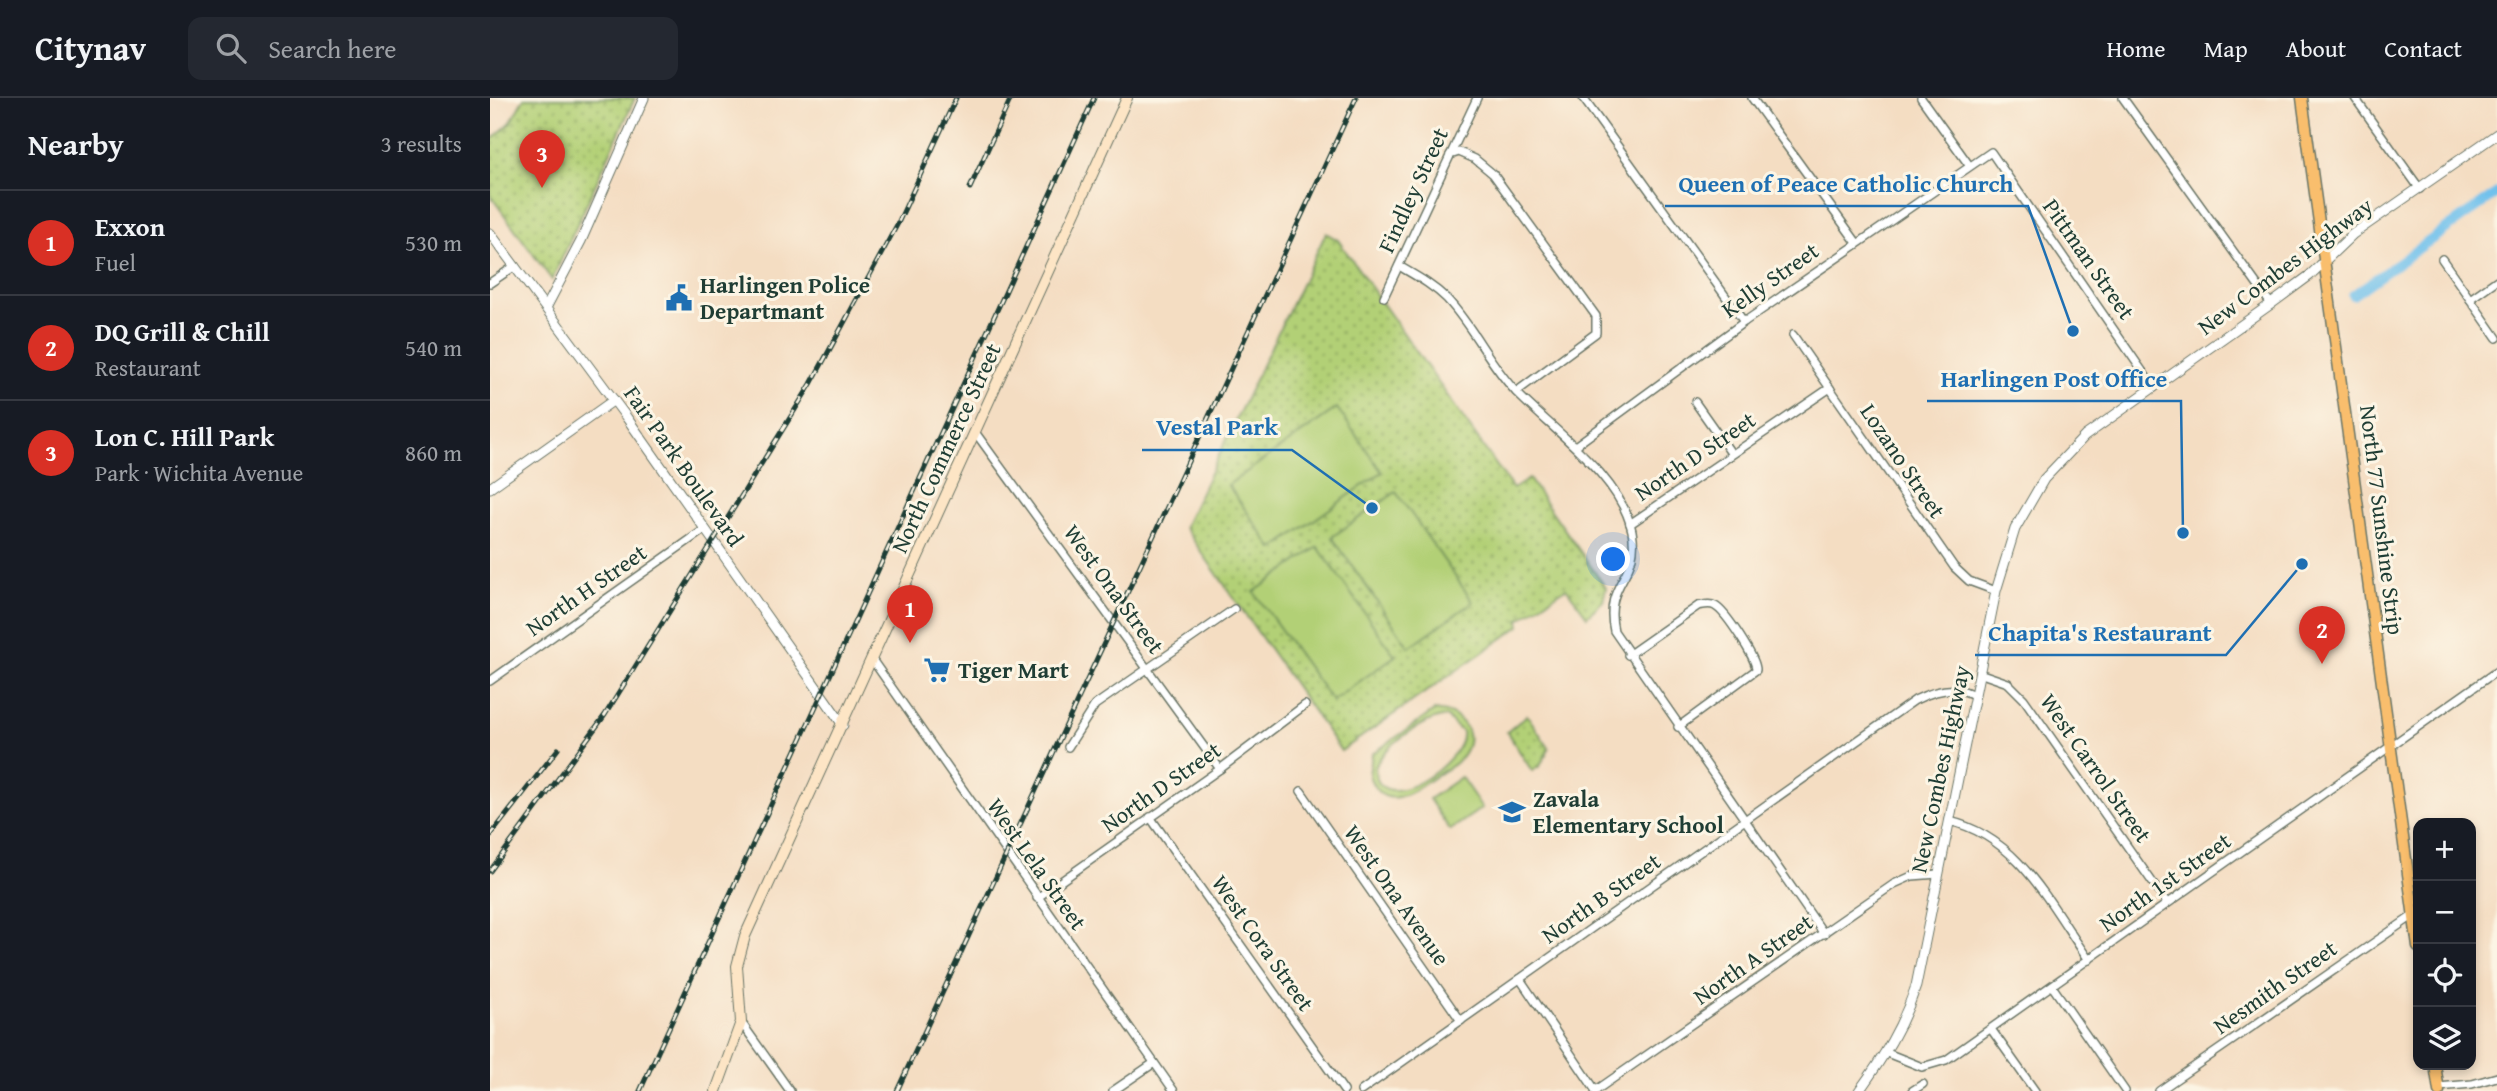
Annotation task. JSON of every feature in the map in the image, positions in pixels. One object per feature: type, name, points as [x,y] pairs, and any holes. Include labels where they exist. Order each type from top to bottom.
[{"type":"main road","name":"North Commerce Street","points":[[716,1091],[741,1023],[737,966],[745,936],[1128,98]]},
{"type":"main road","name":"North 77 Sunshine Strip","points":[[2302,98],[2413,908]]},
{"type":"main road","points":[[2436,1070],[2439,1089]]},
{"type":"street","points":[[546,308],[581,241],[644,98]]},
{"type":"street","name":"Findley Street","points":[[1384,298],[1476,98]]},
{"type":"street","points":[[1584,98],[1744,322]]},
{"type":"street","points":[[1752,98],[1857,243]]},
{"type":"street","points":[[1921,98],[1969,165]]},
{"type":"street","points":[[2123,98],[2271,304]]},
{"type":"street","points":[[2355,98],[2420,189]]},
{"type":"street","name":"New Combes Highway","points":[[1887,1053],[1906,1016],[1916,986],[1996,591],[2015,529],[2044,480],[2085,436],[2271,304],[2353,234],[2497,134]]},
{"type":"street","points":[[1450,155],[1459,152],[1475,159],[1493,174],[1596,316],[1596,333],[1516,392]]},
{"type":"street","name":"Kelly Street","points":[[1575,446],[1744,322],[1991,152]]},
{"type":"street","name":"Pittman Street","points":[[1991,152],[2154,388]]},
{"type":"street","name":"Fair Park Boulevard","points":[[490,233],[614,400],[843,725]]},
{"type":"street","points":[[2442,259],[2497,338]]},
{"type":"street","points":[[490,283],[515,265]]},
{"type":"street","points":[[1399,266],[1447,299],[1516,392],[1575,446],[1608,486],[1630,524]]},
{"type":"street","points":[[2470,299],[2497,280]]},
{"type":"street","name":"Lozano Street","points":[[1793,335],[1954,567],[1969,582],[1996,591]]},
{"type":"street","name":"North D Street","points":[[1824,934],[1628,655],[1614,631],[1610,614],[1616,587],[1631,568],[1634,544],[1630,524],[1830,388]]},
{"type":"street","points":[[490,488],[614,400]]},
{"type":"street","points":[[1695,402],[1731,453]]},
{"type":"street","name":"West Ona Street","points":[[975,432],[1220,769]]},
{"type":"street","name":"North H Street","points":[[490,681],[705,529]]},
{"type":"street","points":[[1628,655],[1699,606],[1712,604],[1742,640],[1756,665],[1756,670],[1678,727]]},
{"type":"street","points":[[1068,747],[1095,705],[1234,609]]},
{"type":"street","name":"West Lela Street","points":[[871,659],[1174,1091]]},
{"type":"street","name":"North 1st Street","points":[[1887,1053],[1916,1066],[1932,1066],[1991,1029],[2497,671]]},
{"type":"street","name":"West Carrol Street","points":[[1979,673],[2004,681],[2024,699],[2167,903]]},
{"type":"street","name":"North B Street","points":[[1361,1091],[1915,700],[1946,690],[1969,692],[1975,696]]},
{"type":"street","name":"North D Street","points":[[1037,898],[1220,769],[1305,705]]},
{"type":"street","name":"West Ona Avenue","points":[[1301,791],[1461,1021]]},
{"type":"street","name":"West Cora Street","points":[[1150,817],[1344,1091]]},
{"type":"street","points":[[1949,821],[1974,827],[1989,835],[2020,862],[2089,960]]},
{"type":"street","name":"North A Street","points":[[1596,1091],[1904,878],[1938,874]]},
{"type":"street","name":"Nesmith Street","points":[[2159,1091],[2413,916]]},
{"type":"street","points":[[1520,979],[1596,1091]]},
{"type":"street","points":[[2052,986],[2124,1091]]},
{"type":"street","points":[[741,1023],[790,1091]]},
{"type":"street","points":[[1991,1029],[2035,1091]]},
{"type":"street","points":[[1859,1091],[1887,1053]]},
{"type":"street","points":[[1113,1091],[1154,1063]]},
{"type":"street","points":[[2439,1089],[2497,1077]]},
{"type":"street","points":[[1912,1091],[1923,1083]]},
{"type":"green space","points":[[524,98],[635,98],[552,280],[490,195],[490,141],[510,123]]},
{"type":"green space","points":[[1326,233],[1338,240],[1513,489],[1529,479],[1606,588],[1603,601],[1587,616],[1566,588],[1519,620],[1520,626],[1341,751],[1184,527]]},
{"type":"green space","points":[[1337,408],[1382,472],[1273,549],[1228,485]]},
{"type":"green space","points":[[1396,492],[1473,602],[1409,647],[1332,537]]},
{"type":"green space","points":[[1318,547],[1395,656],[1332,701],[1254,592]]},
{"type":"green space","points":[[1434,711],[1442,711],[1457,718],[1467,730],[1468,745],[1455,764],[1398,797],[1382,794],[1375,787],[1369,775],[1372,754]],"holes":[[[1446,717],[1462,732],[1460,744],[1451,757],[1422,781],[1391,790],[1380,784],[1375,769],[1378,761],[1394,744],[1416,728],[1437,718]]]},
{"type":"green space","points":[[1527,715],[1549,748],[1540,766],[1532,771],[1507,732]]},
{"type":"green space","points":[[1461,777],[1482,808],[1450,830],[1429,799]]},
{"type":"waterway","points":[[2353,295],[2497,193]]},
{"type":"railway","points":[[490,871],[605,715],[811,384],[898,223],[956,98]]},
{"type":"railway","points":[[970,188],[1011,98]]},
{"type":"railway","points":[[640,1091],[1094,98]]},
{"type":"railway","points":[[897,1091],[1356,98]]},
{"type":"railway","points":[[490,836],[558,749]]},
{"type":"place","name":"Lon C. Hill Park","points":[[542,188]]},
{"type":"place","name":"Harlingen Police Departmant","points":[[679,298]]},
{"type":"place","name":"Queen of Peace Catholic Church","points":[[2073,331]]},
{"type":"place","name":"Vestal Park","points":[[1372,508]]},
{"type":"place","name":"Harlingen Post Office","points":[[2183,533]]},
{"type":"place","name":"Chapita's Restaurant","points":[[2302,564]]},
{"type":"place","name":"Exxon","points":[[910,643]]},
{"type":"place","name":"DQ Grill & Chill","points":[[2322,664]]},
{"type":"place","name":"Tiger Mart","points":[[937,670]]},
{"type":"place","name":"Zavala Elementary School","points":[[1512,812]]}]
